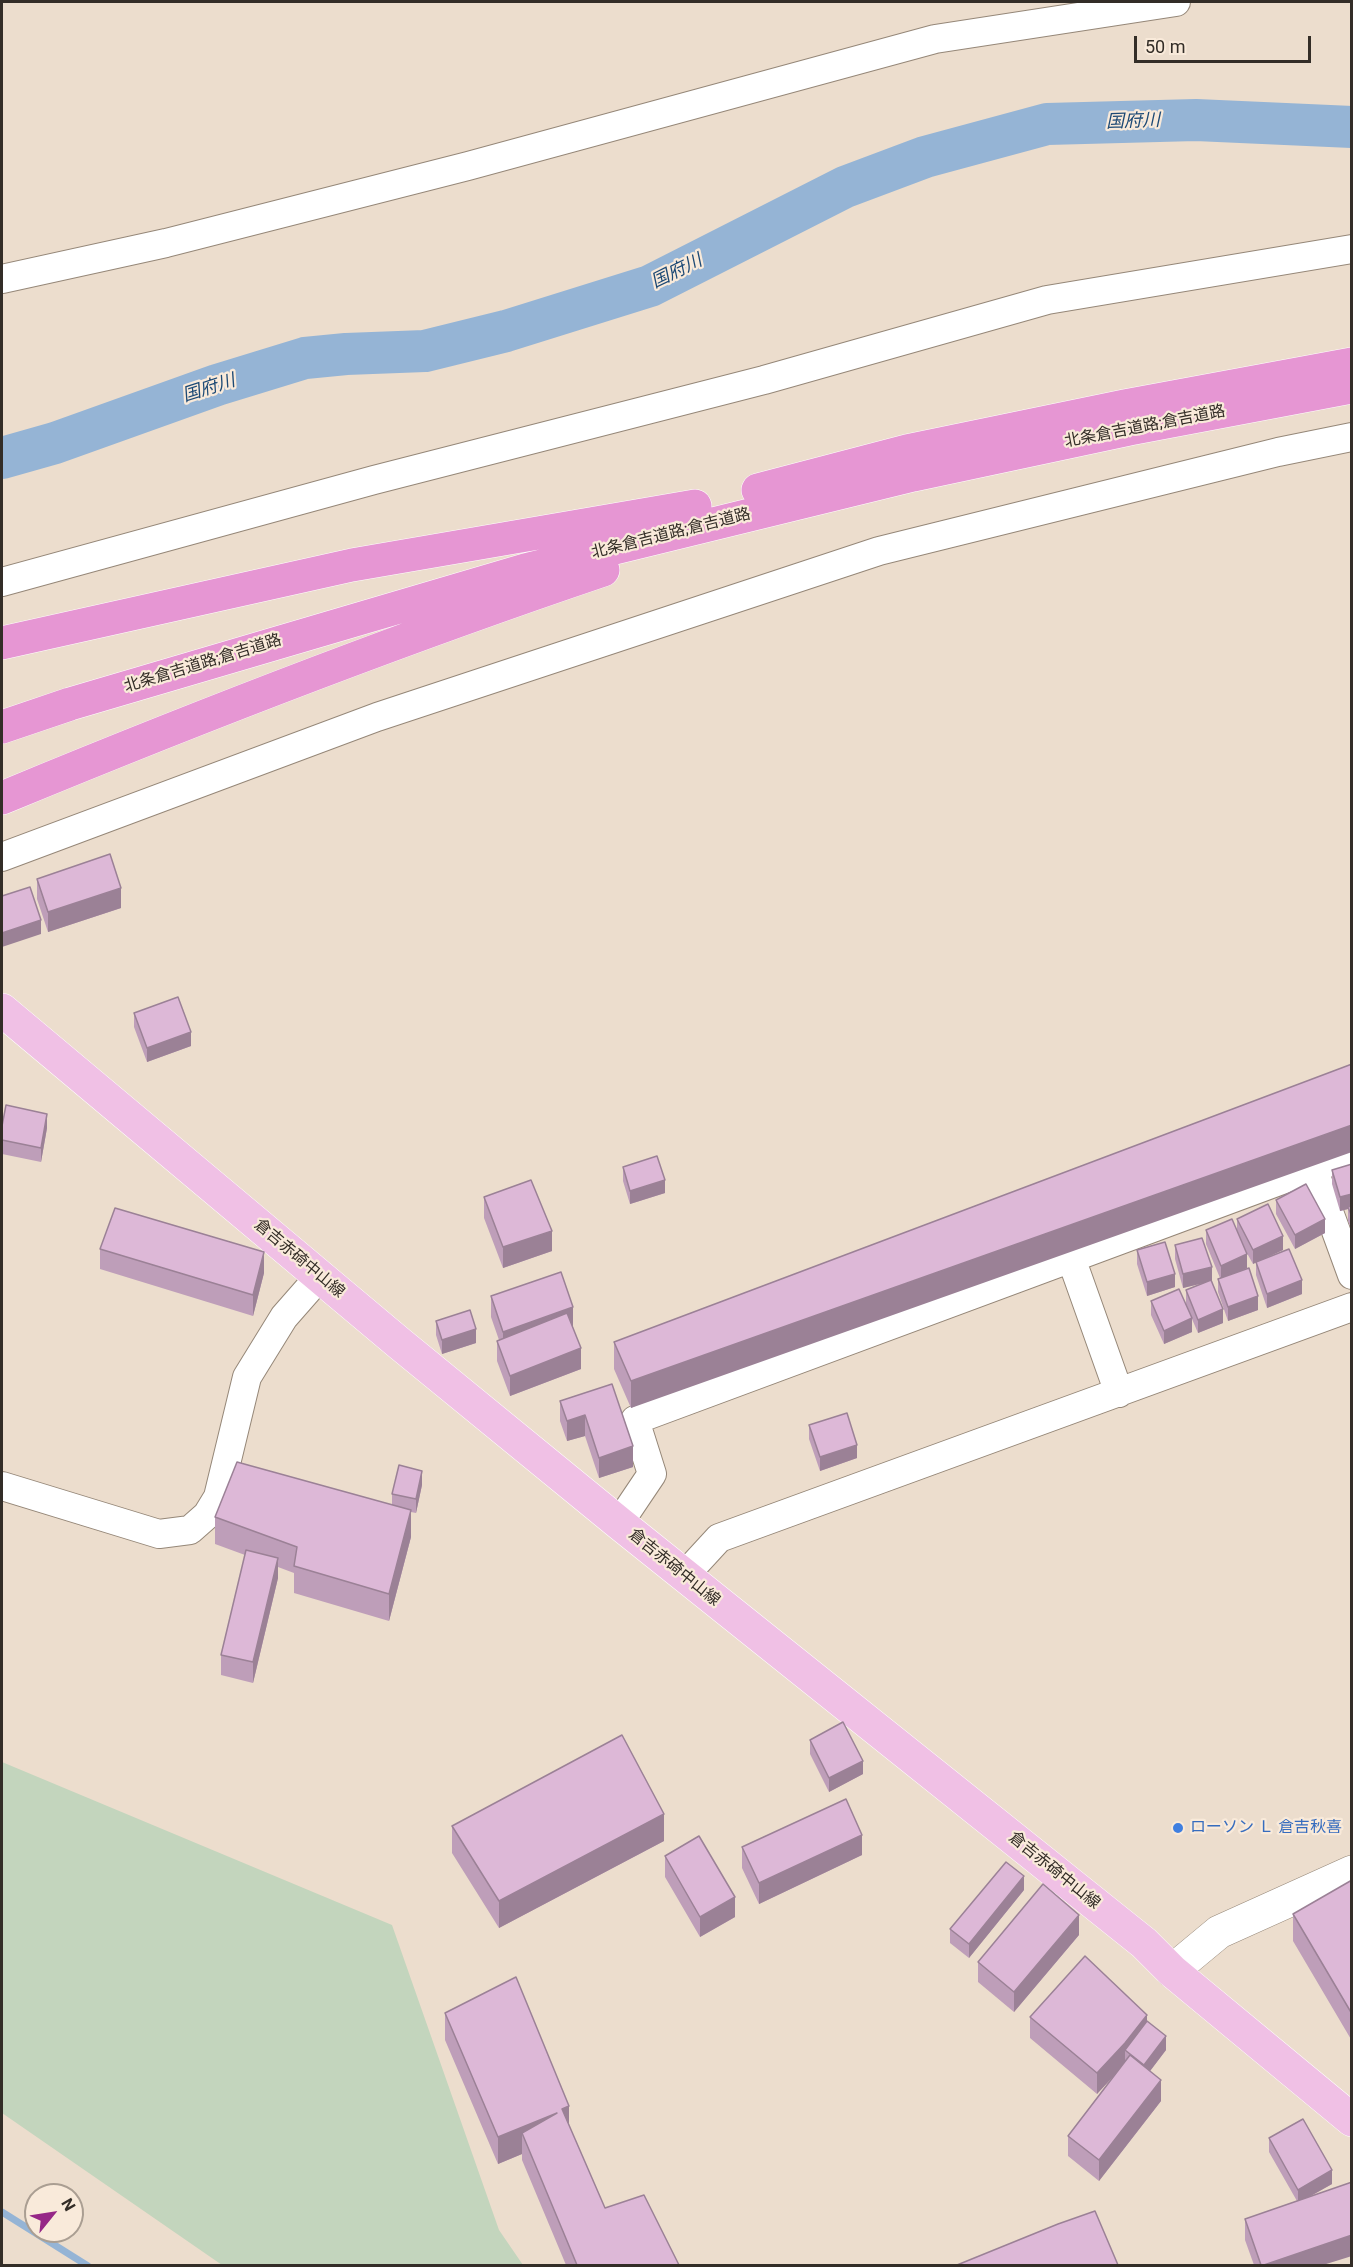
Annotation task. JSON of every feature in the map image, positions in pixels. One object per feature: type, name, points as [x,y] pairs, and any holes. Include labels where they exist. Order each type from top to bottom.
[{"type":"highway","name":"北条倉吉道路;倉吉道路","points":[[2,703],[399,585],[907,451],[1125,406],[1352,364]]},
{"type":"highway","name":"北条倉吉道路;倉吉道路","points":[[2,727],[70,704],[503,576],[913,475],[1095,436],[1352,387]]},
{"type":"highway","points":[[2,798],[246,698],[488,609],[824,496]]},
{"type":"highway","points":[[2,643],[352,565],[695,506]]},
{"type":"main road","name":"倉吉赤碕中山線","points":[[2,1010],[684,1576],[1144,1943],[1172,1971],[1352,2120]]},
{"type":"street","points":[[2,279],[166,243],[468,166],[935,39],[1176,2]]},
{"type":"street","points":[[2,582],[374,480],[764,380],[1047,300],[1352,249]]},
{"type":"street","points":[[2,857],[377,717],[879,551],[1278,452],[1352,437]]},
{"type":"street","points":[[620,1523],[652,1474],[635,1420],[1352,1154]]},
{"type":"street","points":[[1313,1168],[1352,1275]]},
{"type":"street","points":[[1071,1258],[1119,1393]]},
{"type":"street","points":[[2,1486],[159,1534],[190,1530],[207,1515],[218,1497],[247,1377],[284,1317],[320,1276]]},
{"type":"street","points":[[684,1576],[719,1538],[1352,1307]]},
{"type":"street","points":[[1172,1971],[1219,1932],[1352,1872]]},
{"type":"green space","points":[[2,1762],[392,1925],[499,2230],[523,2265],[222,2265],[2,2113]]},
{"type":"building","points":[[110,854],[121,888],[48,912],[37,879]]},
{"type":"building","points":[[30,887],[41,920],[2,933],[2,896]]},
{"type":"building","points":[[178,997],[191,1032],[147,1048],[134,1013]]},
{"type":"building","points":[[1352,1064],[1352,1125],[631,1381],[614,1342]]},
{"type":"building","points":[[6,1105],[47,1114],[41,1148],[2,1140]]},
{"type":"building","points":[[657,1156],[665,1180],[630,1191],[623,1167]]},
{"type":"building","points":[[1352,1164],[1352,1194],[1340,1197],[1332,1170]]},
{"type":"building","points":[[531,1180],[552,1231],[503,1247],[484,1197]]},
{"type":"building","points":[[1306,1184],[1325,1219],[1295,1235],[1276,1200]]},
{"type":"building","points":[[1268,1204],[1283,1236],[1253,1250],[1237,1219]]},
{"type":"building","points":[[115,1208],[264,1252],[253,1295],[100,1249]]},
{"type":"building","points":[[1232,1219],[1247,1254],[1221,1266],[1206,1230]]},
{"type":"building","points":[[1202,1238],[1212,1267],[1183,1274],[1175,1245]]},
{"type":"building","points":[[1165,1242],[1175,1274],[1147,1282],[1137,1250]]},
{"type":"building","points":[[1289,1249],[1302,1280],[1267,1294],[1256,1262]]},
{"type":"building","points":[[1249,1268],[1258,1296],[1228,1307],[1218,1279]]},
{"type":"building","points":[[561,1272],[573,1307],[503,1332],[491,1296]]},
{"type":"building","points":[[1211,1280],[1223,1309],[1198,1320],[1186,1290]]},
{"type":"building","points":[[1179,1289],[1192,1318],[1164,1331],[1151,1301]]},
{"type":"building","points":[[470,1310],[476,1329],[442,1340],[436,1321]]},
{"type":"building","points":[[567,1313],[581,1348],[510,1376],[497,1341]]},
{"type":"building","points":[[612,1384],[633,1446],[599,1458],[585,1415],[567,1421],[560,1401]]},
{"type":"building","points":[[847,1413],[857,1445],[820,1457],[809,1425]]},
{"type":"building","points":[[237,1462],[411,1510],[389,1594],[294,1566],[297,1547],[215,1517]]},
{"type":"building","points":[[399,1465],[422,1471],[416,1499],[392,1494]]},
{"type":"building","points":[[246,1550],[278,1558],[253,1662],[221,1655]]},
{"type":"building","points":[[843,1722],[863,1761],[829,1778],[810,1740]]},
{"type":"building","points":[[622,1735],[664,1814],[499,1901],[452,1826]]},
{"type":"building","points":[[846,1799],[862,1835],[759,1883],[742,1847]]},
{"type":"building","points":[[699,1836],[735,1897],[700,1917],[665,1856]]},
{"type":"building","points":[[1006,1862],[1024,1876],[969,1944],[950,1929]]},
{"type":"building","points":[[1352,1880],[1352,2014],[1293,1914]]},
{"type":"building","points":[[1043,1884],[1079,1915],[1014,1992],[978,1962]]},
{"type":"building","points":[[1085,1956],[1147,2015],[1097,2073],[1030,2017]]},
{"type":"building","points":[[516,1977],[569,2106],[562,2109],[605,2208],[644,2195],[679,2265],[577,2265],[522,2133],[557,2113],[498,2137],[445,2013]]},
{"type":"building","points":[[1147,2021],[1166,2036],[1144,2065],[1125,2050]]},
{"type":"building","points":[[1130,2055],[1161,2080],[1099,2160],[1068,2136]]},
{"type":"building","points":[[1303,2119],[1332,2170],[1298,2190],[1269,2138]]},
{"type":"building","points":[[1352,2182],[1352,2235],[1261,2265],[1245,2219]]},
{"type":"building","points":[[1095,2211],[1118,2265],[957,2265],[1058,2224]]},
{"type":"waterway","name":"国府川","points":[[2,458],[55,443],[217,385],[305,358],[425,351],[506,331],[650,286],[845,187],[925,157],[1047,124],[1196,120],[1352,127]]},
{"type":"waterway","points":[[2,2212],[88,2266]]},
{"type":"place","name":"ローソン Ｌ 倉吉秋喜","points":[[1178,1828]]}]
